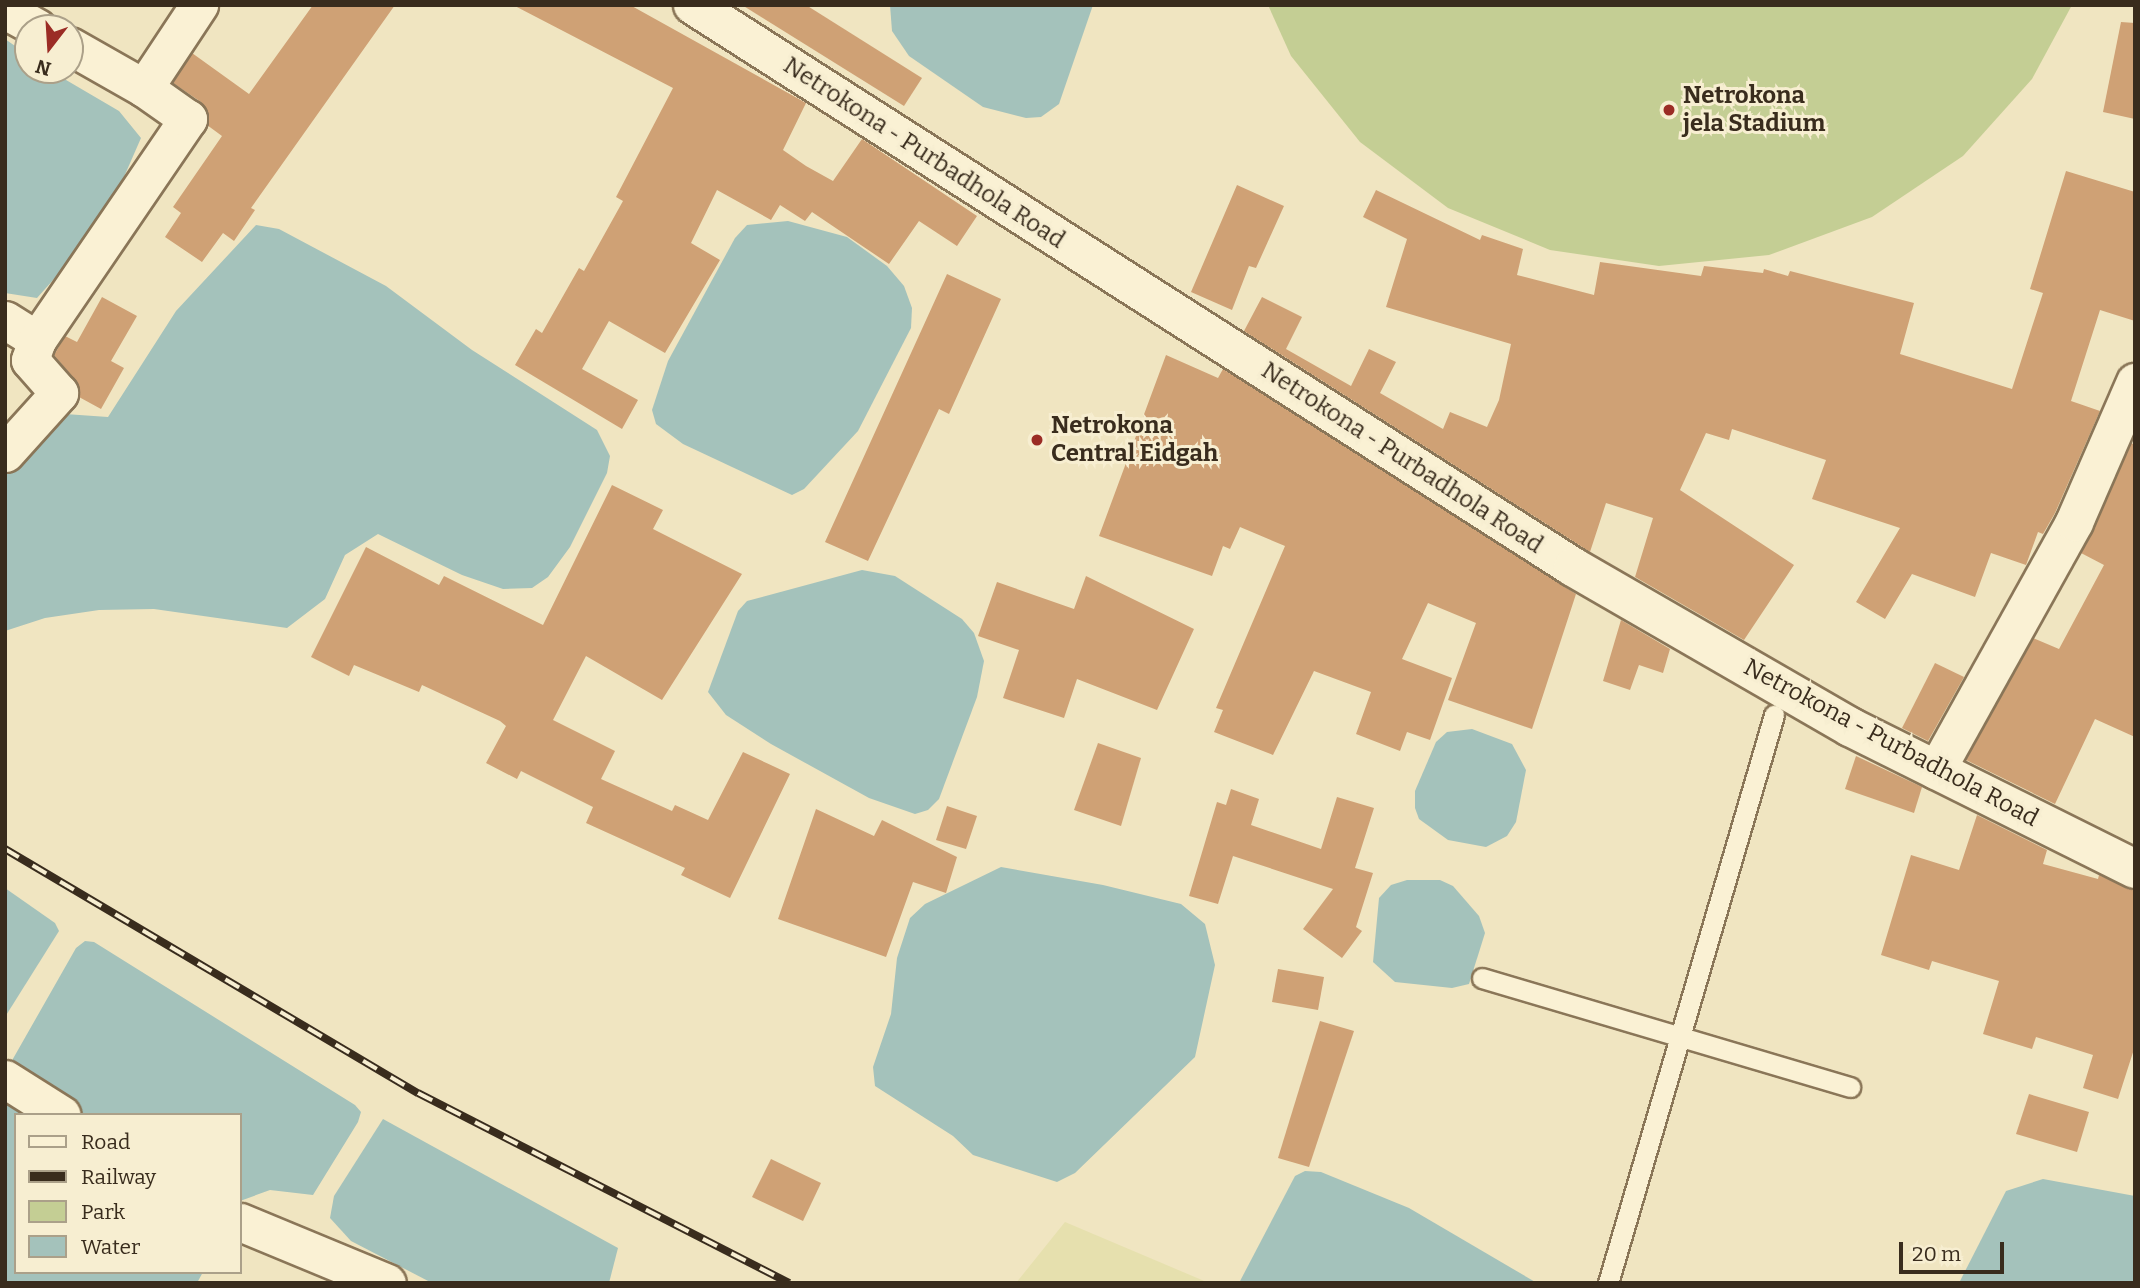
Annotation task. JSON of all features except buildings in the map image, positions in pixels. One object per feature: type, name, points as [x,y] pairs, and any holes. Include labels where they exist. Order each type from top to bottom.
[{"type":"main road","name":"Netrokona - Purbadhola Road","points":[[693,5],[1573,567],[1850,727],[2135,869]]},
{"type":"street","points":[[144,88],[199,5]]},
{"type":"street","points":[[5,453],[59,393],[30,360],[37,340],[188,120],[144,88],[84,54]]},
{"type":"street","points":[[5,320],[37,340]]},
{"type":"street","points":[[1936,770],[2074,522],[2135,382]]},
{"type":"street","points":[[5,1079],[59,1113]]},
{"type":"street","points":[[242,1223],[387,1283]]},
{"type":"lane","points":[[1608,1283],[1774,715]]},
{"type":"lane","points":[[1482,978],[1850,1087]]},
{"type":"shaded area","points":[[1065,1222],[1209,1283],[1016,1283]]},
{"type":"green space","name":"Netrokona jela Stadium","points":[[1268,5],[2072,5],[2032,79],[1963,156],[1872,217],[1769,255],[1659,266],[1550,250],[1448,208],[1360,142],[1291,56]]},
{"type":"water","points":[[890,5],[1093,5],[1059,104],[1041,117],[1026,118],[983,107],[909,56],[892,31]]},
{"type":"water","points":[[5,39],[14,45],[14,84],[73,84],[119,111],[141,138],[113,202],[86,243],[37,298],[5,293]]},
{"type":"water","points":[[788,221],[847,237],[887,266],[904,286],[912,308],[911,328],[858,431],[804,489],[792,495],[683,444],[656,424],[652,410],[668,361],[735,238],[747,225]]},
{"type":"water","points":[[256,225],[279,229],[386,286],[472,350],[597,430],[610,456],[607,473],[570,547],[548,577],[532,588],[503,589],[462,575],[378,534],[345,555],[325,599],[287,628],[154,609],[99,610],[45,618],[5,631],[5,475],[44,426],[65,414],[108,417],[176,311]]},
{"type":"water","points":[[862,570],[895,576],[962,619],[974,633],[984,661],[977,697],[939,799],[928,810],[915,814],[869,798],[771,744],[726,715],[708,692],[738,611],[747,601]]},
{"type":"water","points":[[1472,729],[1512,744],[1526,770],[1516,822],[1507,836],[1486,847],[1448,840],[1419,819],[1415,808],[1415,791],[1436,742],[1447,732]]},
{"type":"water","points":[[1001,867],[1103,885],[1181,904],[1205,924],[1215,965],[1195,1057],[1075,1173],[1057,1182],[973,1155],[953,1136],[875,1086],[873,1067],[891,1014],[897,958],[910,918],[925,904]]},
{"type":"water","points":[[1407,880],[1440,880],[1453,886],[1479,916],[1485,933],[1469,984],[1452,988],[1395,982],[1373,962],[1379,898],[1391,885]]},
{"type":"water","points":[[5,888],[55,923],[59,931],[5,1017]]},
{"type":"water","points":[[85,941],[94,942],[355,1105],[361,1112],[358,1122],[313,1195],[270,1190],[242,1200],[242,1113],[81,1113],[10,1064],[76,948]]},
{"type":"water","points":[[5,1094],[36,1113],[14,1113],[14,1274],[202,1274],[197,1283],[5,1283]]},
{"type":"water","points":[[383,1119],[618,1248],[609,1283],[432,1283],[351,1241],[330,1218],[334,1196]]},
{"type":"water","points":[[1305,1171],[1321,1172],[1409,1208],[1537,1283],[1239,1283],[1295,1176]]},
{"type":"water","points":[[2043,1179],[2135,1196],[2135,1283],[1959,1283],[2006,1191]]},
{"type":"railway","points":[[5,849],[418,1093],[789,1283]]},
{"type":"place","name":"Netrokona jela Stadium","points":[[1669,110]]},
{"type":"place","name":"Netrokona Central Eidgah","points":[[1037,440]]}]
